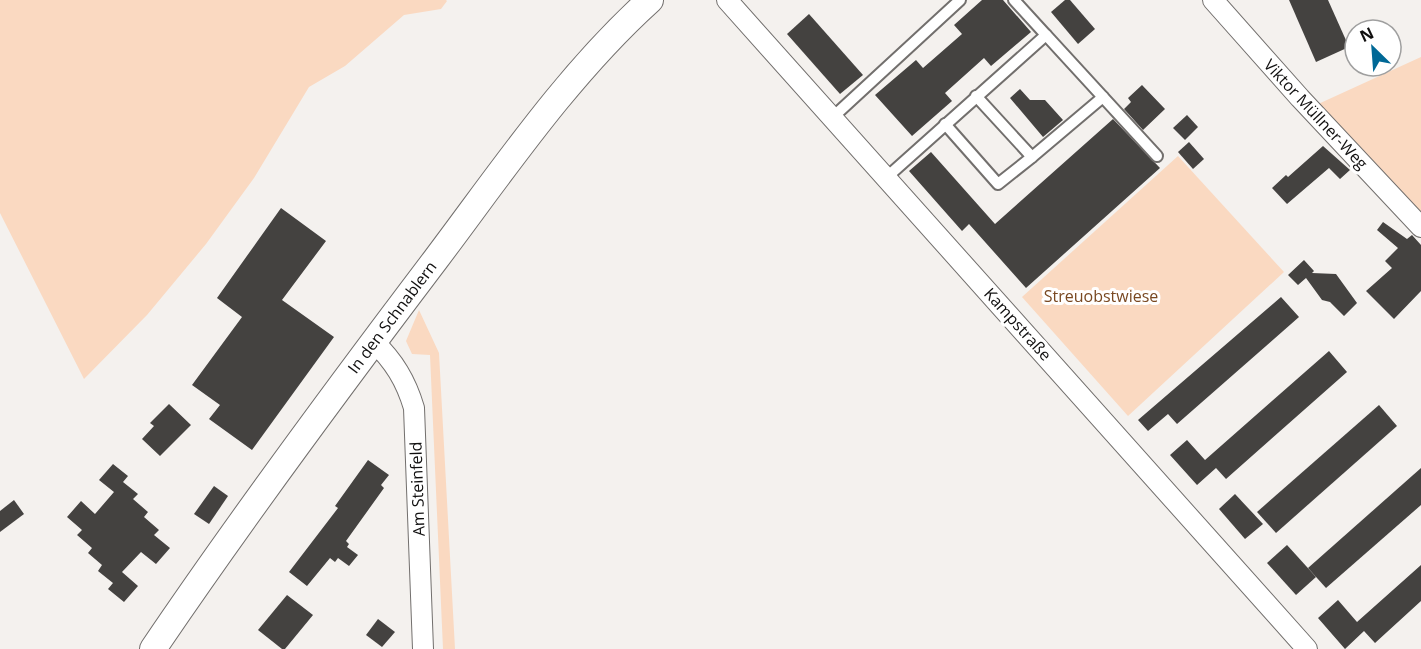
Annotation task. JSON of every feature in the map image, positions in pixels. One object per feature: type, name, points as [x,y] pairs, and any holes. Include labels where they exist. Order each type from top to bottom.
[{"type":"street","name":"In den Schnablern","points":[[153,649],[374,341],[537,124],[590,61],[650,0]]},
{"type":"street","name":"Kampstraße","points":[[727,0],[1307,649]]},
{"type":"street","name":"Viktor Müllner-Weg","points":[[1213,0],[1300,98],[1421,226]]},
{"type":"street","name":"Am Steinfeld","points":[[374,341],[397,367],[409,389],[414,408],[423,649]]},
{"type":"lane","points":[[833,117],[960,0]]},
{"type":"lane","points":[[1014,0],[1157,156]]},
{"type":"lane","points":[[887,177],[1046,35]]},
{"type":"lane","points":[[976,96],[1032,157]]},
{"type":"lane","points":[[945,124],[998,184],[1103,97]]},
{"type":"green space","points":[[0,0],[447,1],[441,9],[404,15],[345,66],[309,87],[254,178],[206,244],[147,315],[84,379],[0,213]]},
{"type":"green space","points":[[1421,57],[1421,216],[1316,105],[1375,78],[1403,78],[1403,65]]},
{"type":"green space","name":"Streuobstwiese","points":[[1178,156],[1284,272],[1128,416],[1022,297]]},
{"type":"green space","points":[[419,310],[439,353],[455,649],[443,649],[430,355],[412,354],[406,341]]},
{"type":"building","points":[[982,0],[1003,0],[1031,32],[991,66],[984,58],[945,93],[952,101],[912,136],[875,95],[916,60],[923,68],[962,34],[954,25]]},
{"type":"building","points":[[1065,0],[1070,0],[1095,29],[1078,44],[1051,12]]},
{"type":"building","points":[[1289,0],[1328,0],[1343,34],[1343,50],[1316,62]]},
{"type":"building","points":[[809,14],[863,75],[840,94],[787,34]]},
{"type":"building","points":[[1142,85],[1165,109],[1143,130],[1124,109],[1131,102],[1128,98]]},
{"type":"building","points":[[1020,89],[1030,100],[1045,100],[1063,120],[1043,137],[1010,98]]},
{"type":"building","points":[[1187,115],[1198,127],[1185,140],[1173,128]]},
{"type":"building","points":[[1113,119],[1160,168],[1026,288],[969,224],[962,231],[909,171],[931,152],[995,224]]},
{"type":"building","points":[[1189,142],[1204,159],[1193,169],[1178,152]]},
{"type":"building","points":[[1323,146],[1350,170],[1340,179],[1329,168],[1287,204],[1272,188]]},
{"type":"building","points":[[281,208],[326,241],[282,300],[334,337],[252,450],[209,419],[220,405],[192,385],[242,317],[217,298]]},
{"type":"building","points":[[1383,222],[1407,239],[1412,235],[1421,245],[1421,291],[1394,319],[1366,291],[1392,268],[1385,261],[1398,248],[1377,230]]},
{"type":"building","points":[[1304,260],[1314,271],[1312,273],[1336,274],[1357,303],[1344,316],[1330,302],[1322,300],[1306,278],[1298,285],[1288,275]]},
{"type":"building","points":[[1281,297],[1299,317],[1177,424],[1168,414],[1148,431],[1138,420]]},
{"type":"building","points":[[1329,351],[1347,372],[1226,479],[1216,468],[1197,485],[1170,455],[1187,440],[1205,460]]},
{"type":"building","points":[[169,404],[191,425],[160,456],[142,439],[154,426],[150,423]]},
{"type":"building","points":[[1379,405],[1397,426],[1276,533],[1257,512]]},
{"type":"building","points":[[368,460],[389,475],[381,485],[384,488],[346,541],[349,544],[347,547],[358,555],[349,566],[338,558],[335,562],[330,558],[307,586],[289,572],[338,508],[335,506]]},
{"type":"building","points":[[113,464],[128,476],[123,482],[138,494],[133,499],[148,512],[144,517],[159,530],[154,535],[170,548],[156,564],[141,552],[122,572],[138,586],[124,602],[108,589],[113,583],[98,571],[102,565],[88,553],[92,548],[77,535],[82,530],[67,517],[81,501],[95,514],[114,492],[99,480]]},
{"type":"building","points":[[1421,468],[1421,505],[1326,588],[1308,568]]},
{"type":"building","points":[[214,486],[228,496],[209,524],[194,514]]},
{"type":"building","points":[[1235,494],[1263,524],[1245,539],[1219,509]]},
{"type":"building","points":[[14,500],[24,514],[0,532],[0,511]]},
{"type":"building","points":[[1287,545],[1316,577],[1296,595],[1267,563]]},
{"type":"building","points":[[1421,565],[1421,601],[1375,643],[1364,631],[1345,649],[1318,618],[1338,600],[1357,622]]},
{"type":"building","points":[[287,595],[313,615],[285,649],[282,649],[258,630]]},
{"type":"building","points":[[378,619],[395,632],[382,647],[366,635]]}]
